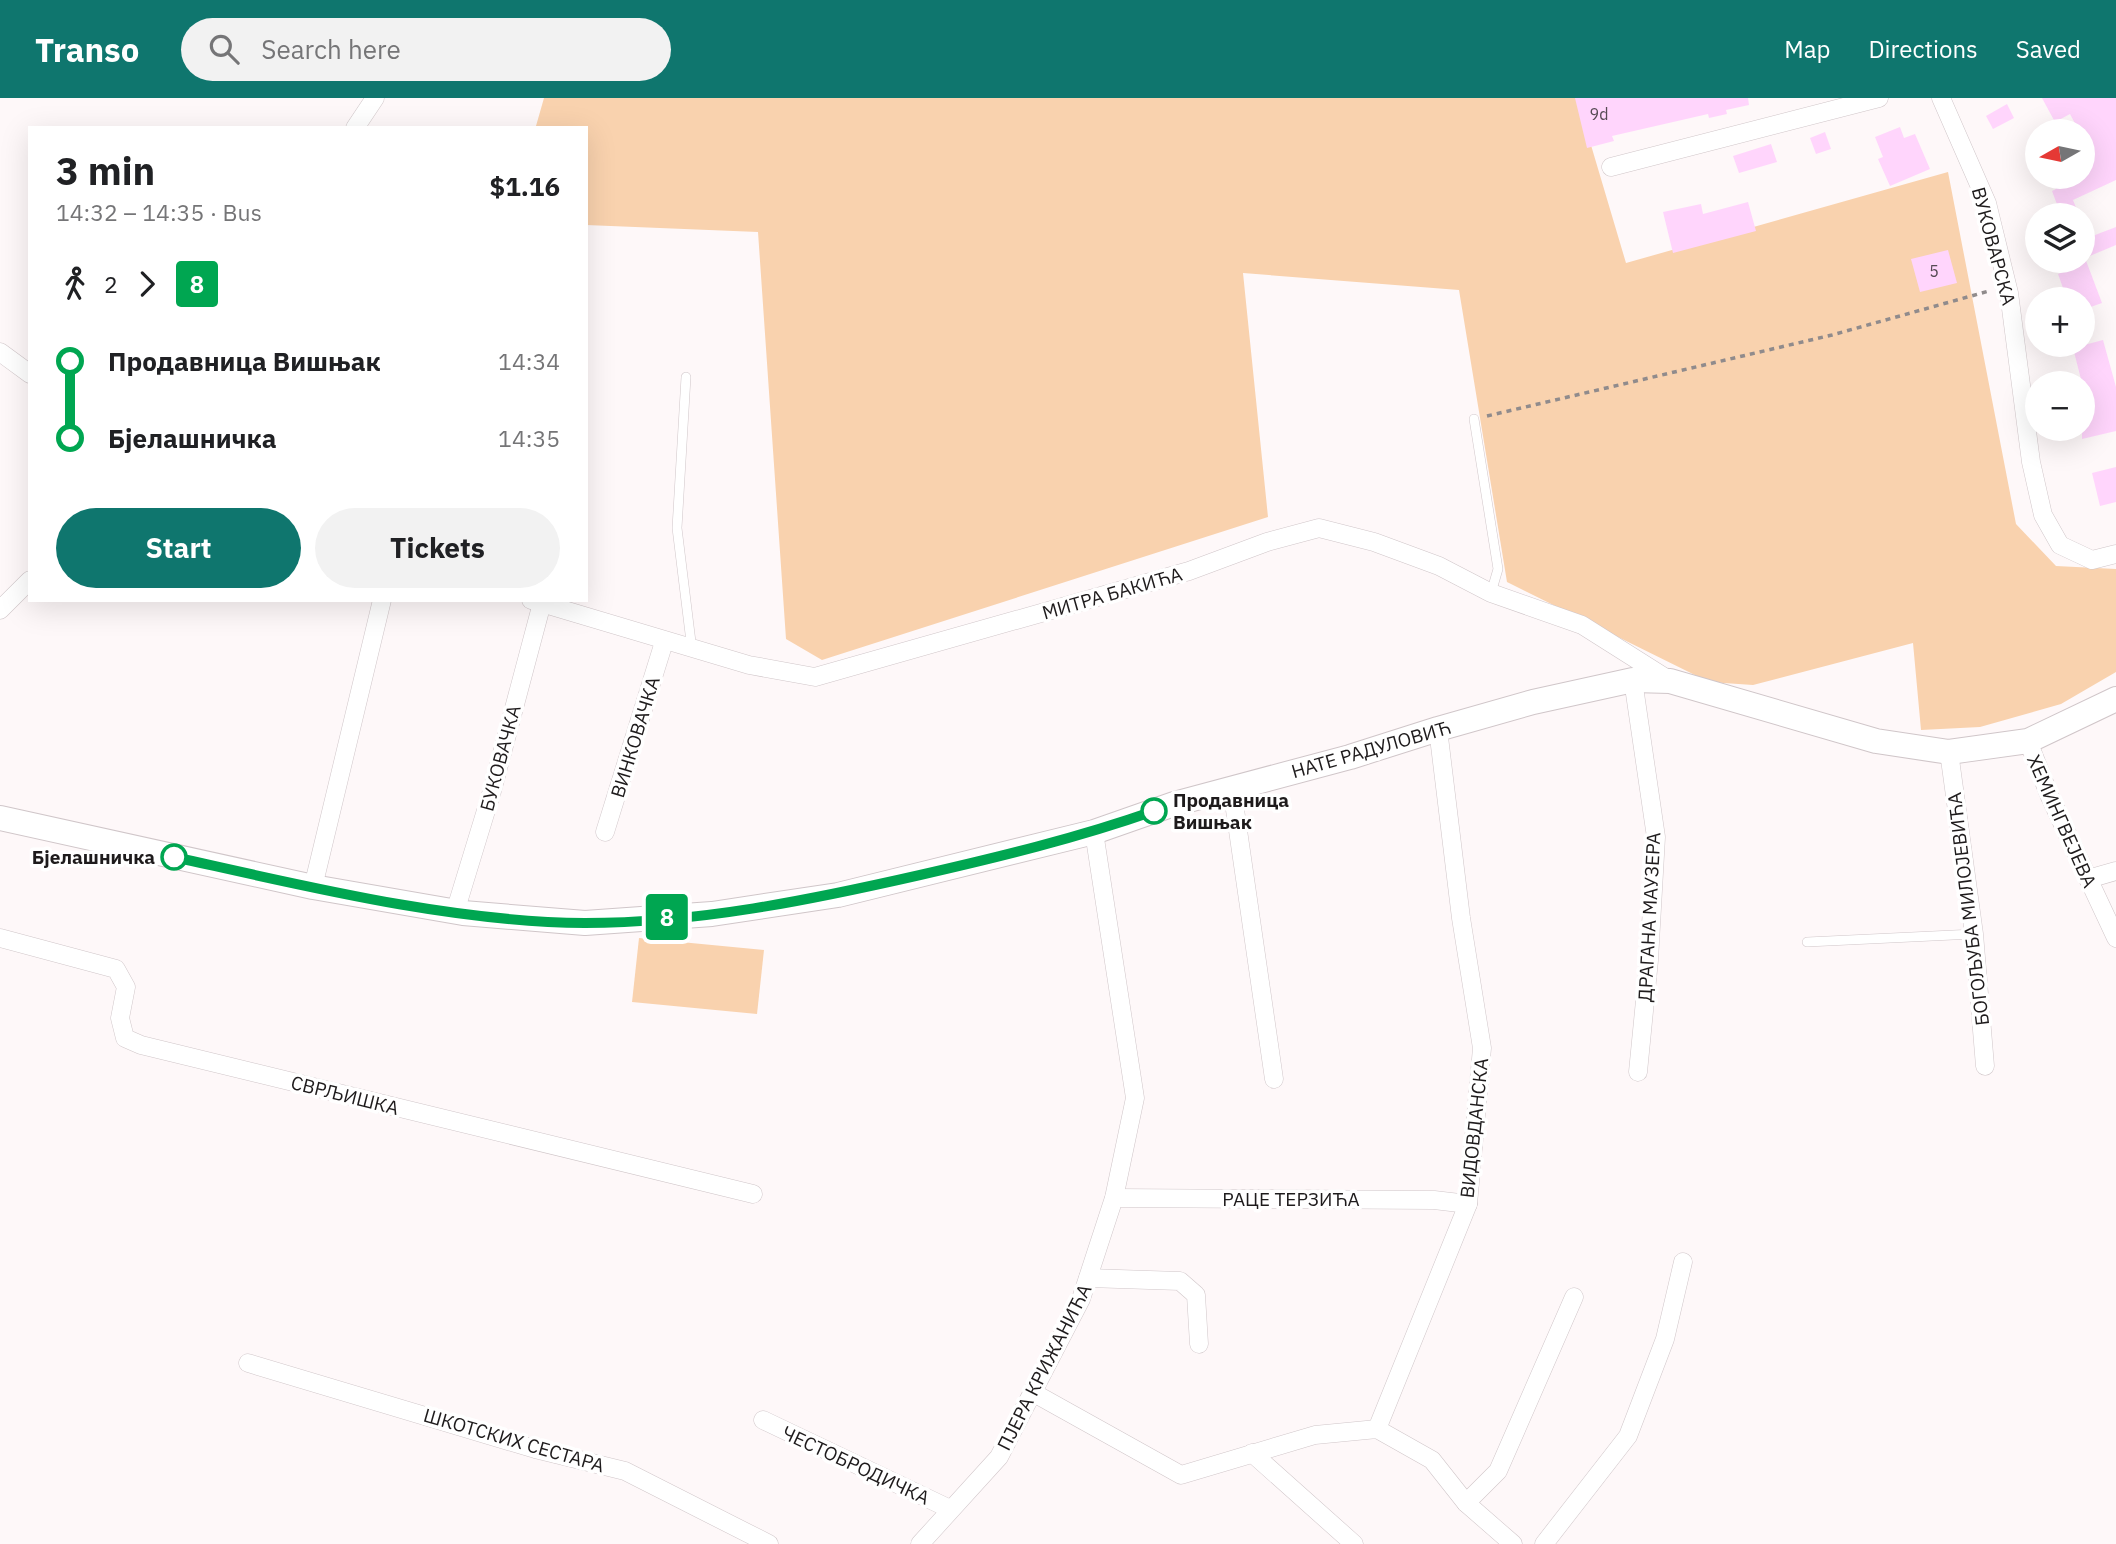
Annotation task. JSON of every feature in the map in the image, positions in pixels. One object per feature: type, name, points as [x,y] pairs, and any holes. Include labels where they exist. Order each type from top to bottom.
[{"type":"street","points":[[356,126],[375,98]]},
{"type":"street","points":[[1611,167],[1879,98]]},
{"type":"street","name":"ВУКОВАРСКА","points":[[1941,98],[1987,203],[2007,286],[2031,462],[2043,515],[2060,545],[2092,560],[2116,554]]},
{"type":"street","points":[[0,352],[28,373]]},
{"type":"street","name":"МИТРА БАКИЋА","points":[[536,602],[692,650],[769,670],[815,677],[1176,575],[1267,542],[1319,528],[1374,541],[1439,566],[1491,593],[1582,625],[1670,681]]},
{"type":"street","points":[[0,610],[28,582]]},
{"type":"street","points":[[313,887],[382,602]]},
{"type":"street","name":"БУКОВАЧКА","points":[[455,912],[492,791],[536,602]]},
{"type":"street","name":"ВИНКОВАЧКА","points":[[605,832],[664,642]]},
{"type":"street","name":"НАТЕ РАДУЛОВИЋ","points":[[0,818],[313,887],[455,912],[585,923],[712,915],[838,895],[1094,832],[1174,804],[1533,702],[1633,680],[1670,681],[1876,741],[1949,752],[2028,741],[2116,699]]},
{"type":"street","name":"ДРАГАНА МАУЗЕРА","points":[[1633,680],[1656,837],[1649,960],[1637,1072]]},
{"type":"street","name":"ВИДОВДАНСКА","points":[[1377,1429],[1468,1204],[1482,1048],[1461,918],[1438,729]]},
{"type":"street","name":"ХЕМИНГВЕЈЕВА","points":[[2028,741],[2116,938]]},
{"type":"street","name":"БОГОЉУБА МИЛОЈЕВИЋА","points":[[1949,752],[1973,934],[1985,1066]]},
{"type":"street","points":[[1232,789],[1274,1079]]},
{"type":"street","name":"ПЈЕРА КРИЖАНИЋА","points":[[920,1544],[999,1457],[1088,1278],[1114,1198],[1135,1098],[1094,832]]},
{"type":"street","points":[[2088,879],[2116,871]]},
{"type":"street","name":"СВРЉИШКА","points":[[0,938],[116,969],[126,987],[120,1018],[125,1038],[141,1045],[753,1194]]},
{"type":"street","name":"РАЦЕ ТЕРЗИЋА","points":[[1114,1198],[1434,1200],[1468,1204]]},
{"type":"street","points":[[1544,1544],[1628,1436],[1665,1339],[1683,1262]]},
{"type":"street","points":[[1088,1278],[1180,1282],[1196,1295],[1199,1344]]},
{"type":"street","points":[[1466,1503],[1498,1471],[1574,1297]]},
{"type":"street","name":"ШКОТСКИХ СЕСТАРА","points":[[248,1363],[535,1449],[625,1471],[769,1544]]},
{"type":"street","points":[[1032,1392],[1181,1475],[1315,1435],[1377,1429],[1432,1460],[1466,1503],[1513,1544]]},
{"type":"street","name":"ЧЕСТОБРОДИЧКА","points":[[763,1420],[950,1509]]},
{"type":"street","points":[[1252,1452],[1354,1544]]},
{"type":"lane","points":[[686,377],[677,528],[692,650]]},
{"type":"lane","points":[[1474,419],[1498,569],[1491,593]]},
{"type":"lane","points":[[1807,942],[1973,934]]},
{"type":"path","points":[[1474,419],[1832,335],[2007,286]]},
{"type":"shaded area","points":[[544,98],[1577,98],[1626,263],[1948,172],[2016,524],[2056,566],[2116,569],[2116,672],[2061,704],[1980,727],[1921,730],[1913,643],[1753,685],[1709,682],[1507,582],[1459,290],[1243,273],[1268,517],[822,660],[786,639],[758,232],[588,225],[588,126],[536,126]]},
{"type":"shaded area","points":[[639,938],[764,950],[757,1014],[632,1002]]},
{"type":"building","points":[[1575,98],[1748,98],[1749,105],[1726,110],[1727,114],[1709,118],[1708,114],[1612,136],[1614,141],[1587,148]]},
{"type":"building","points":[[2042,98],[2116,98],[2116,180],[2073,200],[2074,203],[2056,203],[2052,191],[2056,189],[2095,189],[2095,119],[2073,119],[2070,114],[2053,119]]},
{"type":"building","points":[[2007,104],[2014,118],[1993,129],[1986,116]]},
{"type":"building","points":[[1900,127],[1904,138],[1915,134],[1930,169],[1890,186],[1878,159],[1883,157],[1875,137]]},
{"type":"building","points":[[1825,132],[1831,149],[1816,154],[1810,138]]},
{"type":"building","points":[[1771,144],[1777,162],[1739,173],[1733,156]]},
{"type":"building","points":[[1748,202],[1756,231],[1673,253],[1663,212],[1701,204],[1703,214]]},
{"type":"building","points":[[2116,227],[2116,245],[2095,254],[2095,235]]},
{"type":"building","points":[[1948,250],[1957,283],[1920,292],[1911,259]]},
{"type":"building","points":[[2091,273],[2102,303],[2095,305],[2095,287],[2063,287],[2058,274]]},
{"type":"building","points":[[2103,340],[2116,387],[2116,431],[2095,436],[2095,371],[2079,371],[2075,357],[2095,357],[2095,342]]},
{"type":"building","points":[[2116,467],[2116,502],[2100,506],[2092,473]]},
{"type":"bus line","name":"8","points":[[174,857],[313,887],[463,913],[585,923],[712,915],[838,895],[1094,832],[1154,811]]},
{"type":"place","name":"Продавница Вишњак","points":[[1154,811]]},
{"type":"place","name":"Бјелашничка","points":[[174,857]]}]
